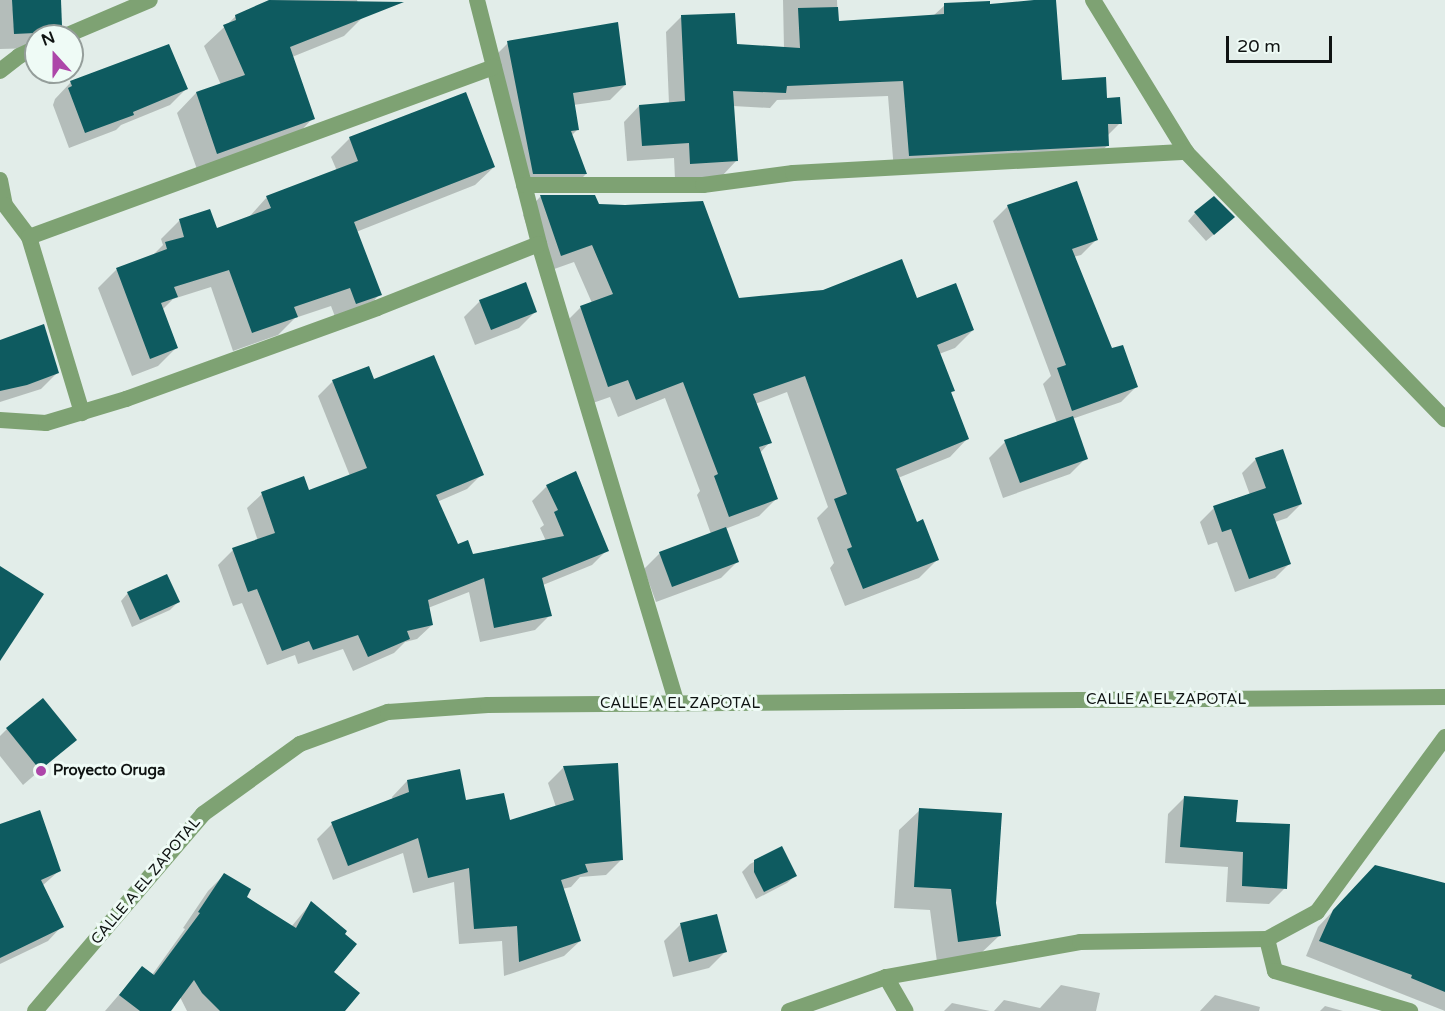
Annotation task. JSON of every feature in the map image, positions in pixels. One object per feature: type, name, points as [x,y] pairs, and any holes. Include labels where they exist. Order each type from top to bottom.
[{"type":"street","points":[[84,28],[150,0]]},
{"type":"street","points":[[477,0],[539,244],[677,704]]},
{"type":"street","points":[[1093,0],[1186,152],[1445,419]]},
{"type":"street","points":[[0,71],[24,54]]},
{"type":"street","points":[[29,237],[494,67]]},
{"type":"street","points":[[524,185],[703,184],[793,173],[1186,152]]},
{"type":"street","points":[[0,180],[5,206],[29,237],[82,413]]},
{"type":"street","points":[[0,420],[46,423],[82,413],[378,308],[539,244]]},
{"type":"street","name":"CALLE A EL ZAPOTAL","points":[[35,1011],[203,814],[300,744],[388,712],[488,705],[1445,697]]},
{"type":"street","points":[[789,1011],[886,977],[1080,942],[1267,939],[1317,912],[1445,736]]},
{"type":"street","points":[[1267,939],[1275,971],[1410,1011]]},
{"type":"street","points":[[886,977],[906,1011]]},
{"type":"building","points":[[12,0],[61,0],[62,24],[24,24],[24,34],[14,34]]},
{"type":"building","points":[[269,0],[404,2],[290,47],[315,119],[217,154],[196,92],[245,75],[223,25],[236,20],[235,15]]},
{"type":"building","points":[[1056,0],[1062,80],[1106,77],[1107,98],[1120,97],[1122,124],[1108,124],[1109,146],[909,156],[903,81],[787,86],[786,93],[733,91],[738,161],[690,164],[689,143],[642,146],[639,105],[685,101],[681,15],[735,13],[737,44],[800,48],[798,8],[838,7],[839,21],[944,14],[944,3],[990,1],[990,4]]},
{"type":"building","points":[[618,22],[626,85],[573,93],[579,130],[571,131],[587,174],[533,174],[507,41]]},
{"type":"building","points":[[169,44],[188,89],[133,112],[134,115],[85,133],[68,88],[72,86],[71,84],[84,84],[84,76]]},
{"type":"building","points":[[466,92],[495,167],[354,222],[382,295],[356,304],[350,288],[294,307],[298,317],[252,333],[229,270],[174,287],[178,297],[161,303],[178,348],[150,359],[116,268],[167,249],[165,242],[184,237],[179,219],[210,209],[217,228],[271,208],[266,196],[358,161],[349,137]]},
{"type":"building","points":[[1077,181],[1098,240],[1072,249],[1112,348],[1123,345],[1138,387],[1072,411],[1057,368],[1066,365],[1007,205]]},
{"type":"building","points":[[540,195],[595,195],[599,204],[625,205],[703,201],[739,298],[823,290],[902,259],[917,298],[956,283],[974,330],[937,345],[955,391],[951,392],[969,439],[896,469],[917,522],[923,519],[939,560],[863,589],[847,549],[852,547],[834,499],[847,494],[805,376],[753,394],[772,443],[759,447],[778,499],[729,517],[714,476],[718,474],[683,382],[636,400],[628,380],[608,387],[580,306],[613,294],[592,245],[561,256]]},
{"type":"building","points":[[1214,196],[1235,217],[1214,235],[1194,212]]},
{"type":"building","points":[[526,282],[537,312],[491,330],[479,300]]},
{"type":"building","points":[[44,324],[59,373],[27,385],[0,391],[0,340]]},
{"type":"building","points":[[434,355],[484,475],[436,495],[458,544],[468,540],[473,554],[564,536],[554,512],[558,510],[546,485],[576,471],[609,551],[542,578],[552,616],[494,628],[484,578],[428,600],[433,625],[407,631],[410,639],[368,657],[358,635],[313,650],[309,641],[282,651],[257,589],[248,592],[232,548],[275,533],[261,492],[304,476],[309,490],[367,468],[332,380],[369,366],[374,379]]},
{"type":"building","points":[[1073,416],[1088,459],[1020,483],[1004,440]]},
{"type":"building","points":[[1283,449],[1302,504],[1273,514],[1291,564],[1249,579],[1231,529],[1222,532],[1213,506],[1266,488],[1255,458]]},
{"type":"building","points":[[726,527],[739,562],[672,587],[659,552]]},
{"type":"building","points":[[0,566],[44,594],[0,661]]},
{"type":"building","points":[[167,574],[180,602],[140,620],[127,592]]},
{"type":"building","points":[[43,698],[77,740],[40,770],[6,728]]},
{"type":"building","points":[[618,763],[623,860],[585,864],[588,872],[561,880],[581,941],[519,962],[517,926],[474,929],[469,868],[428,878],[418,838],[348,866],[331,822],[409,792],[407,780],[460,769],[466,800],[504,793],[510,820],[574,800],[563,766]]},
{"type":"building","points":[[1184,796],[1238,800],[1236,822],[1290,824],[1287,889],[1242,886],[1243,852],[1180,847]]},
{"type":"building","points":[[919,808],[1002,813],[996,903],[1001,936],[958,942],[951,889],[914,887]]},
{"type":"building","points":[[40,810],[61,871],[41,880],[64,927],[0,958],[0,824]]},
{"type":"building","points":[[782,846],[797,876],[764,892],[754,872],[754,860]]},
{"type":"building","points":[[1375,865],[1445,883],[1445,992],[1411,978],[1412,975],[1319,941],[1333,910]]},
{"type":"building","points":[[224,873],[251,889],[247,897],[296,928],[311,901],[347,931],[345,934],[357,944],[334,972],[360,993],[345,1011],[220,1011],[202,993],[194,980],[171,1011],[140,1011],[119,995],[142,966],[154,975],[200,913],[198,912]]},
{"type":"building","points":[[717,914],[727,952],[689,962],[680,923]]},
{"type":"place","name":"Proyecto Oruga","points":[[41,771]]}]
